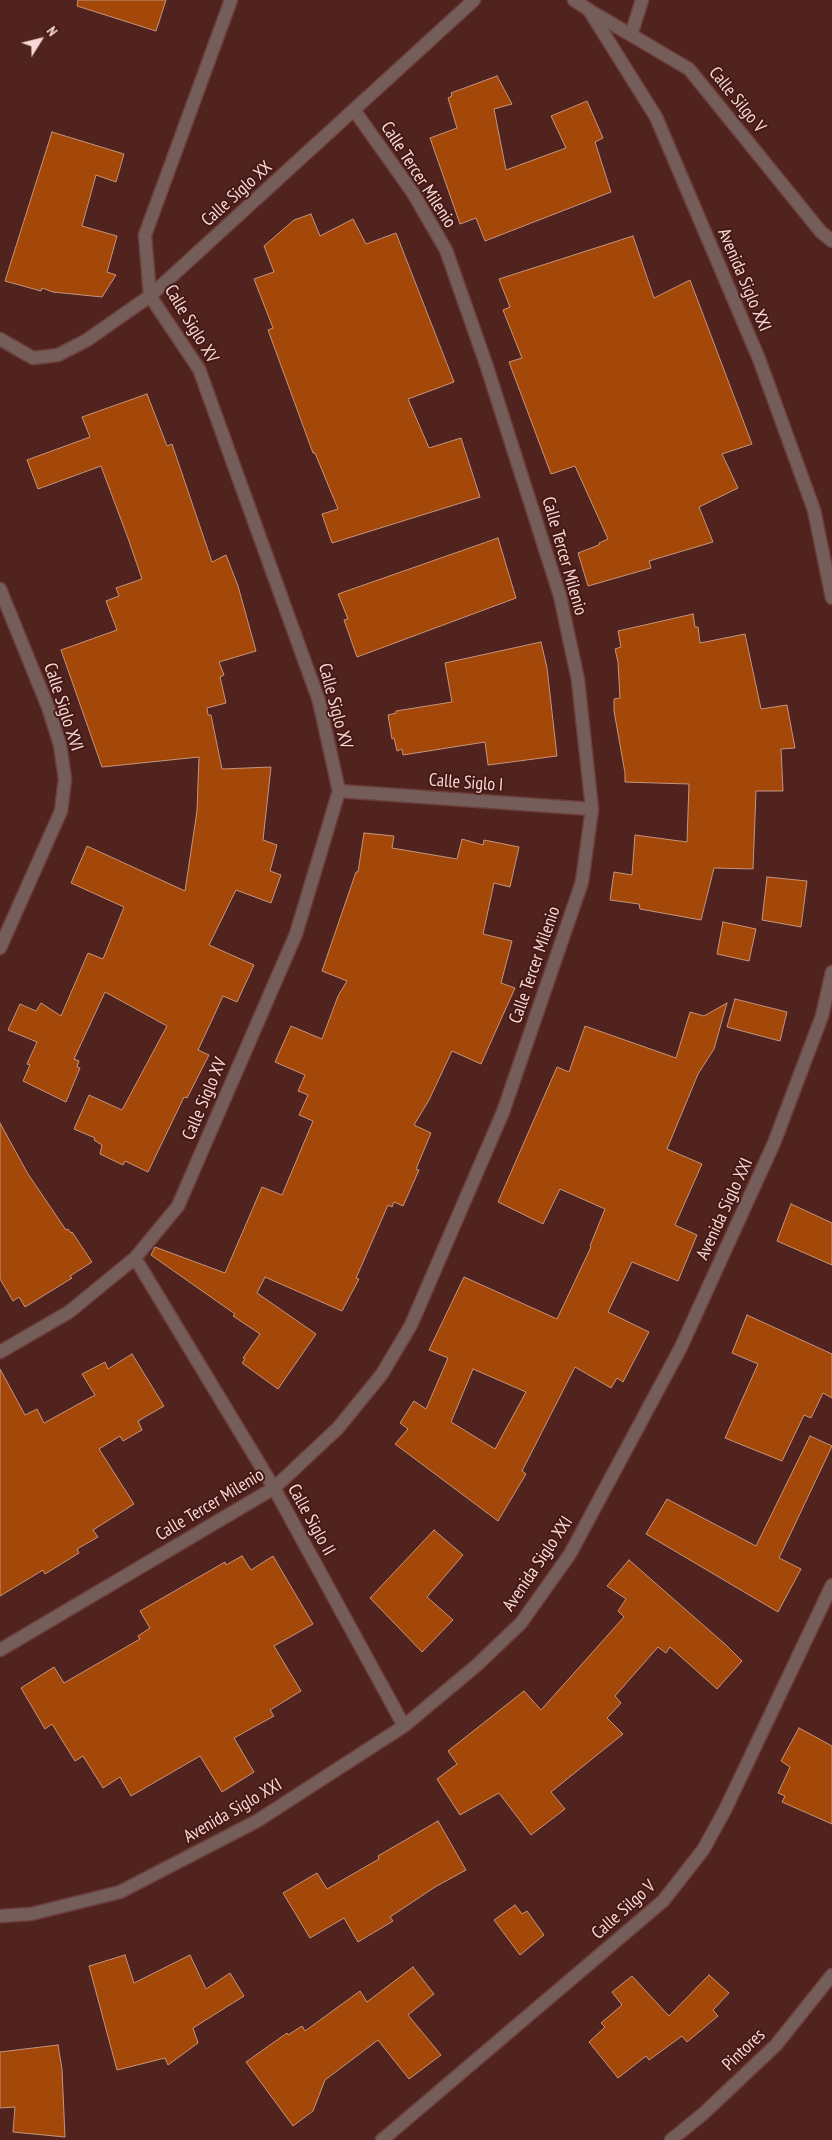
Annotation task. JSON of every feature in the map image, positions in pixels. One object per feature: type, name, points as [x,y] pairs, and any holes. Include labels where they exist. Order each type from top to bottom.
[{"type":"street","name":"Calle Siglo XV","points":[[0,1352],[69,1312],[135,1258],[178,1206],[296,934],[339,791],[319,701],[199,369],[150,296],[145,235],[231,0]]},
{"type":"street","name":"Calle Siglo XX","points":[[0,339],[33,358],[58,355],[87,340],[150,296],[474,0]]},
{"type":"street","name":"Avenida Siglo XXI","points":[[574,0],[589,10],[656,117],[759,358],[814,510],[832,598]]},
{"type":"street","points":[[631,35],[642,0]]},
{"type":"street","name":"Calle Silgo V","points":[[589,10],[689,69],[822,232],[832,241]]},
{"type":"street","name":"Calle Tercer Milenio","points":[[0,1650],[274,1488],[338,1428],[382,1374],[411,1325],[503,1112],[582,882],[592,809],[578,680],[560,596],[486,364],[446,250],[413,193],[354,110]]},
{"type":"street","name":"Calle Siglo XVI","points":[[0,589],[48,707],[60,745],[66,779],[61,811],[0,948]]},
{"type":"street","name":"Calle Siglo I","points":[[339,791],[592,809]]},
{"type":"street","name":"Avenida Siglo XXI","points":[[0,1916],[31,1914],[120,1892],[257,1822],[404,1726],[477,1665],[521,1623],[570,1554],[681,1347],[774,1143],[822,1016],[832,972]]},
{"type":"street","name":"Calle Siglo II","points":[[135,1258],[274,1488],[404,1726]]},
{"type":"street","name":"Calle Silgo V","points":[[382,2140],[663,1901],[703,1850],[725,1810],[832,1585]]},
{"type":"street","name":"Pintores","points":[[671,2140],[704,2113],[776,2045],[832,1975]]},
{"type":"building","points":[[78,0],[166,0],[156,31],[77,6]]},
{"type":"building","points":[[497,76],[512,104],[494,109],[506,170],[566,148],[551,116],[587,101],[603,138],[595,142],[611,192],[485,241],[476,218],[460,224],[430,138],[457,128],[448,98],[452,96],[451,93]]},
{"type":"building","points":[[52,132],[124,154],[116,182],[96,175],[82,226],[117,236],[107,272],[116,275],[102,297],[53,292],[42,288],[41,291],[5,281]]},
{"type":"building","points":[[311,214],[320,236],[353,219],[366,244],[396,233],[454,382],[408,399],[429,448],[461,438],[480,497],[332,543],[322,514],[338,509],[315,453],[313,453],[268,330],[273,328],[254,279],[274,272],[264,246],[294,220]]},
{"type":"building","points":[[633,236],[654,298],[690,280],[752,444],[722,454],[738,488],[699,507],[713,542],[649,561],[651,568],[588,586],[578,553],[599,545],[599,543],[608,539],[575,466],[551,474],[509,362],[522,358],[503,310],[510,307],[499,279]]},
{"type":"building","points":[[147,394],[167,446],[172,444],[212,562],[226,555],[238,586],[256,651],[219,662],[224,675],[220,677],[226,703],[207,708],[208,715],[211,715],[222,769],[271,767],[263,840],[277,845],[270,871],[281,875],[271,903],[236,890],[209,945],[254,965],[237,1002],[223,996],[198,1050],[209,1055],[187,1098],[184,1097],[148,1172],[125,1161],[123,1165],[100,1154],[102,1145],[94,1140],[95,1138],[74,1129],[89,1095],[122,1110],[167,1026],[105,992],[74,1059],[79,1061],[77,1067],[80,1068],[66,1102],[23,1081],[30,1065],[27,1064],[37,1042],[8,1030],[20,1004],[36,1011],[41,1003],[61,1016],[88,953],[103,959],[124,907],[71,883],[87,846],[185,891],[197,811],[199,757],[102,767],[61,650],[117,630],[106,601],[119,596],[116,588],[142,579],[129,541],[101,466],[38,489],[27,460],[90,437],[82,417]]},
{"type":"building","points":[[498,538],[516,598],[357,657],[344,620],[348,619],[338,594]]},
{"type":"building","points":[[693,614],[695,627],[698,627],[700,643],[745,634],[761,709],[787,705],[795,748],[781,749],[783,791],[756,791],[753,869],[714,868],[701,920],[640,909],[639,904],[610,900],[614,872],[632,875],[635,835],[687,842],[689,784],[625,782],[614,711],[614,699],[620,698],[618,662],[615,649],[621,647],[618,631]]},
{"type":"building","points":[[541,642],[547,668],[557,756],[488,765],[485,742],[403,755],[402,749],[397,751],[394,738],[392,739],[388,715],[396,713],[396,711],[452,702],[445,663]]},
{"type":"building","points":[[364,833],[394,836],[392,848],[457,859],[462,839],[483,845],[484,840],[519,847],[510,887],[494,883],[483,934],[512,941],[501,983],[515,988],[481,1064],[452,1051],[429,1100],[414,1125],[431,1133],[416,1169],[419,1170],[403,1206],[394,1202],[392,1207],[388,1205],[356,1278],[359,1279],[342,1311],[265,1277],[257,1293],[316,1334],[278,1389],[242,1363],[245,1359],[243,1358],[260,1334],[233,1316],[235,1314],[151,1255],[155,1247],[225,1273],[262,1187],[282,1195],[313,1121],[299,1115],[308,1095],[298,1091],[305,1075],[275,1062],[291,1026],[322,1039],[338,996],[347,981],[322,971],[356,872],[358,872]]},
{"type":"building","points":[[767,877],[807,881],[801,927],[762,920]]},
{"type":"building","points":[[723,922],[756,929],[749,961],[717,954]]},
{"type":"building","points":[[735,999],[787,1012],[780,1041],[727,1027]]},
{"type":"building","points":[[727,1003],[714,1049],[698,1074],[667,1149],[702,1164],[675,1225],[697,1235],[678,1281],[632,1262],[608,1312],[649,1332],[623,1382],[617,1378],[611,1388],[575,1367],[522,1471],[526,1474],[498,1521],[395,1444],[408,1429],[400,1423],[414,1401],[426,1409],[448,1358],[429,1350],[464,1277],[557,1319],[591,1247],[605,1209],[560,1189],[543,1224],[498,1202],[557,1067],[569,1072],[585,1026],[676,1058],[690,1012],[704,1016]],"holes":[[[473,1369],[526,1392],[495,1449],[451,1422]]]},
{"type":"building","points":[[0,1123],[28,1174],[66,1230],[68,1229],[72,1232],[92,1262],[70,1276],[72,1278],[25,1307],[19,1297],[13,1301],[0,1279]]},
{"type":"building","points":[[791,1204],[832,1223],[832,1265],[777,1241]]},
{"type":"building","points":[[747,1315],[832,1354],[832,1398],[823,1393],[811,1418],[804,1415],[782,1461],[725,1438],[758,1364],[732,1353]]},
{"type":"building","points":[[132,1354],[164,1406],[138,1421],[142,1430],[123,1441],[120,1436],[99,1449],[134,1504],[93,1530],[98,1537],[77,1549],[79,1553],[45,1574],[43,1570],[0,1596],[0,1369],[25,1415],[37,1409],[44,1423],[95,1395],[82,1374],[105,1362],[108,1369]]},
{"type":"building","points":[[810,1436],[832,1446],[779,1558],[801,1569],[778,1612],[646,1534],[667,1499],[756,1546]]},
{"type":"building","points":[[434,1530],[463,1555],[427,1597],[453,1620],[422,1652],[370,1598]]},
{"type":"building","points":[[242,1556],[251,1570],[273,1556],[313,1624],[274,1646],[301,1691],[270,1710],[274,1716],[234,1738],[254,1772],[222,1792],[200,1756],[131,1796],[120,1777],[103,1788],[83,1756],[75,1761],[52,1724],[45,1729],[21,1688],[54,1667],[64,1683],[140,1639],[138,1636],[150,1628],[140,1611],[225,1562],[226,1565]]},
{"type":"building","points":[[629,1560],[742,1661],[717,1689],[670,1647],[666,1653],[658,1647],[615,1696],[621,1703],[607,1718],[623,1734],[551,1792],[565,1809],[531,1835],[499,1793],[460,1815],[437,1779],[457,1764],[448,1751],[524,1691],[541,1710],[624,1617],[618,1611],[626,1599],[607,1586]]},
{"type":"building","points":[[799,1728],[832,1746],[832,1824],[782,1802],[785,1796],[778,1793],[790,1767],[781,1761]]},
{"type":"building","points":[[438,1821],[466,1870],[435,1887],[390,1917],[393,1921],[358,1942],[344,1918],[310,1938],[283,1893],[317,1873],[327,1889],[379,1859],[378,1856]]},
{"type":"building","points":[[515,1905],[522,1914],[527,1911],[544,1935],[520,1955],[494,1920]]},
{"type":"building","points":[[125,1955],[134,1983],[190,1955],[206,1989],[230,1973],[244,1996],[193,2028],[198,2043],[168,2065],[165,2058],[117,2070],[89,1966]]},
{"type":"building","points":[[413,1967],[434,1994],[408,2015],[441,2055],[409,2079],[378,2040],[325,2080],[313,2111],[293,2126],[246,2062],[287,2033],[288,2035],[302,2026],[305,2031],[360,1991],[367,2002]]},
{"type":"building","points":[[709,1975],[729,1993],[713,2010],[718,2016],[687,2042],[682,2036],[649,2060],[646,2056],[618,2078],[589,2042],[605,2027],[601,2023],[622,2005],[612,1992],[632,1976],[669,2016]]},
{"type":"building","points":[[58,2045],[62,2069],[65,2137],[13,2132],[15,2107],[0,2108],[0,2052]]}]
